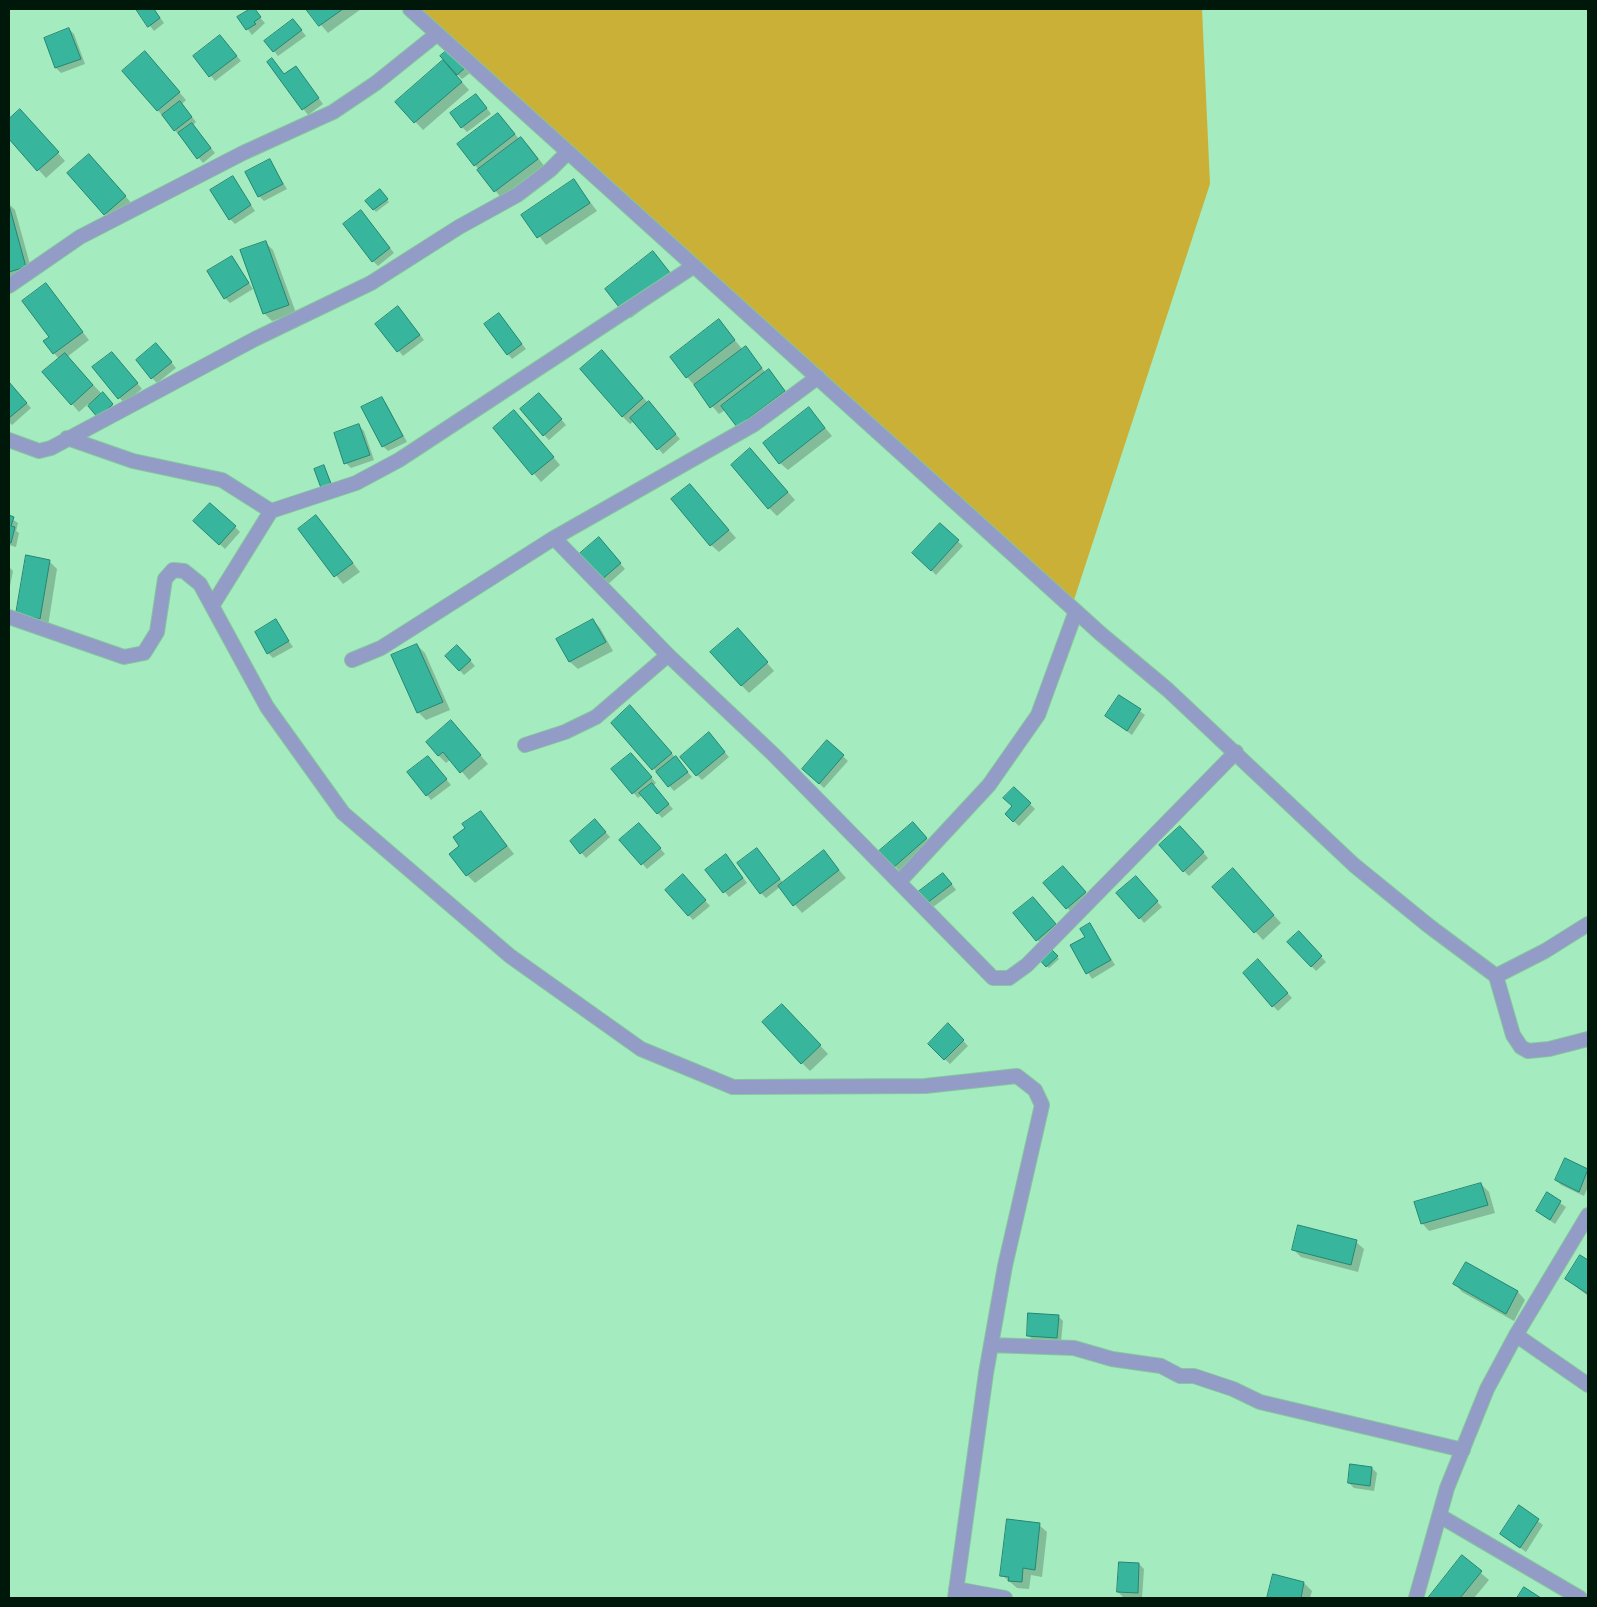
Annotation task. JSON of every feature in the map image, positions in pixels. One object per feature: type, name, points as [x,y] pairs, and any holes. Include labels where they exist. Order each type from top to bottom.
[{"type":"street","points":[[410,9],[1076,612],[1168,690],[1354,865],[1429,926],[1496,976],[1513,1035],[1521,1047],[1528,1051],[1549,1049],[1588,1039]]},
{"type":"street","points":[[9,286],[80,237],[243,153],[333,112],[376,83],[437,34]]},
{"type":"street","points":[[9,440],[39,451],[70,443],[255,339],[371,283],[459,227],[517,196],[550,170],[568,152]]},
{"type":"street","points":[[212,606],[271,511],[356,482],[398,460],[694,266]]},
{"type":"street","points":[[352,660],[382,648],[554,538],[753,425],[818,377]]},
{"type":"street","points":[[70,443],[134,461],[222,480],[271,511]]},
{"type":"street","points":[[554,538],[668,655],[773,754],[993,978],[1009,978],[1027,965],[1236,752]]},
{"type":"street","points":[[9,617],[124,657],[144,653],[157,632],[165,579],[173,570],[184,571],[200,584],[267,707],[342,813],[510,956],[641,1048],[733,1087],[925,1086],[1017,1076],[1035,1090],[1042,1105],[1005,1266],[991,1345],[955,1594],[1005,1598]]},
{"type":"street","points":[[899,882],[989,785],[1038,715],[1076,612]]},
{"type":"street","points":[[525,745],[565,732],[596,717],[668,655]]},
{"type":"street","points":[[1496,976],[1545,951],[1588,924]]},
{"type":"street","points":[[1416,1598],[1447,1488],[1487,1389],[1516,1335],[1588,1215]]},
{"type":"street","points":[[1516,1335],[1588,1385]]},
{"type":"street","points":[[991,1345],[1074,1348],[1112,1359],[1161,1366],[1180,1376],[1194,1376],[1233,1389],[1260,1402],[1463,1450]]},
{"type":"street","points":[[1440,1516],[1580,1598]]},
{"type":"shaded area","points":[[421,9],[1202,9],[1210,184],[1071,609]]},
{"type":"building","points":[[136,9],[154,9],[160,18],[148,27]]},
{"type":"building","points":[[250,9],[255,9],[261,17],[254,22],[256,24],[246,30],[237,17]]},
{"type":"building","points":[[306,9],[343,9],[319,26]]},
{"type":"building","points":[[293,19],[302,30],[273,52],[264,41]]},
{"type":"building","points":[[69,28],[81,59],[55,68],[44,38]]},
{"type":"building","points":[[220,35],[237,56],[209,77],[193,56]]},
{"type":"building","points":[[450,48],[466,67],[457,75],[440,56]]},
{"type":"building","points":[[145,51],[180,92],[157,111],[122,71]]},
{"type":"building","points":[[272,58],[284,74],[296,66],[319,98],[302,110],[267,62]]},
{"type":"building","points":[[443,60],[462,82],[414,123],[395,102]]},
{"type":"building","points":[[476,94],[487,108],[461,128],[450,113]]},
{"type":"building","points":[[180,101],[192,117],[174,131],[162,115]]},
{"type":"building","points":[[20,109],[59,152],[37,171],[9,139],[9,119]]},
{"type":"building","points":[[498,113],[515,134],[474,166],[457,144]]},
{"type":"building","points":[[192,123],[211,148],[197,159],[178,133]]},
{"type":"building","points":[[521,137],[538,159],[494,192],[477,170]]},
{"type":"building","points":[[89,154],[126,196],[104,215],[67,173]]},
{"type":"building","points":[[270,159],[283,184],[258,197],[245,172]]},
{"type":"building","points":[[233,176],[251,205],[229,220],[210,190]]},
{"type":"building","points":[[574,179],[590,203],[537,238],[521,215]]},
{"type":"building","points":[[380,189],[388,199],[373,210],[365,201]]},
{"type":"building","points":[[9,205],[26,267],[9,272]]},
{"type":"building","points":[[361,210],[390,248],[372,262],[343,224]]},
{"type":"building","points":[[266,241],[289,305],[263,314],[240,250]]},
{"type":"building","points":[[653,251],[671,274],[622,311],[605,289]]},
{"type":"building","points":[[232,256],[249,283],[224,299],[207,271]]},
{"type":"building","points":[[46,283],[83,332],[53,354],[43,341],[49,337],[22,301]]},
{"type":"building","points":[[398,306],[420,335],[397,352],[375,324]]},
{"type":"building","points":[[499,313],[522,344],[507,355],[484,324]]},
{"type":"building","points":[[719,319],[735,340],[686,378],[670,357]]},
{"type":"building","points":[[156,343],[172,362],[151,379],[136,360]]},
{"type":"building","points":[[746,346],[762,368],[710,408],[694,385]]},
{"type":"building","points":[[602,350],[643,398],[622,417],[580,369]]},
{"type":"building","points":[[112,352],[138,383],[118,399],[92,367]]},
{"type":"building","points":[[65,353],[93,385],[71,405],[42,372]]},
{"type":"building","points":[[769,369],[785,391],[737,427],[721,406]]},
{"type":"building","points":[[9,382],[27,403],[9,418]]},
{"type":"building","points":[[103,392],[113,404],[98,418],[88,406]]},
{"type":"building","points":[[539,393],[562,419],[543,436],[520,409]]},
{"type":"building","points":[[382,397],[403,436],[382,447],[361,407]]},
{"type":"building","points":[[649,401],[676,434],[657,450],[630,418]]},
{"type":"building","points":[[809,407],[825,428],[779,464],[763,443]]},
{"type":"building","points":[[514,410],[554,457],[532,475],[493,428]]},
{"type":"building","points":[[359,424],[370,455],[344,464],[334,433]]},
{"type":"building","points":[[750,448],[788,492],[768,509],[731,465]]},
{"type":"building","points":[[324,465],[331,484],[321,488],[314,469]]},
{"type":"building","points":[[690,484],[729,530],[710,546],[671,499]]},
{"type":"building","points":[[210,503],[236,526],[219,545],[193,521]]},
{"type":"building","points":[[9,515],[14,517],[11,526],[15,527],[11,543],[9,542]]},
{"type":"building","points":[[316,515],[353,563],[334,577],[298,529]]},
{"type":"building","points":[[940,523],[959,540],[931,571],[912,553]]},
{"type":"building","points":[[599,537],[621,563],[600,581],[578,555]]},
{"type":"building","points":[[26,555],[50,560],[40,619],[16,614]]},
{"type":"building","points":[[276,619],[289,641],[267,654],[255,632]]},
{"type":"building","points":[[593,619],[606,642],[569,662],[556,639]]},
{"type":"building","points":[[738,628],[768,662],[741,686],[710,652]]},
{"type":"building","points":[[417,644],[443,702],[417,713],[391,655]]},
{"type":"building","points":[[457,645],[471,660],[459,671],[445,656]]},
{"type":"building","points":[[1119,695],[1141,709],[1127,731],[1105,716]]},
{"type":"building","points":[[630,705],[672,753],[652,770],[611,723]]},
{"type":"building","points":[[451,720],[481,755],[460,773],[443,752],[438,756],[426,742]]},
{"type":"building","points":[[709,732],[725,752],[696,776],[680,757]]},
{"type":"building","points":[[827,740],[844,755],[819,784],[802,769]]},
{"type":"building","points":[[631,753],[652,777],[632,794],[611,769]]},
{"type":"building","points":[[428,756],[447,779],[426,796],[407,772]]},
{"type":"building","points":[[676,756],[688,772],[668,787],[656,772]]},
{"type":"building","points":[[652,783],[669,804],[657,814],[639,793]]},
{"type":"building","points":[[1014,787],[1031,803],[1013,822],[1005,814],[1012,806],[1003,798]]},
{"type":"building","points":[[481,811],[507,846],[466,876],[449,854],[459,846],[453,837],[465,828],[462,824]]},
{"type":"building","points":[[595,819],[606,832],[580,854],[570,841]]},
{"type":"building","points":[[913,822],[927,838],[894,867],[879,851]]},
{"type":"building","points":[[639,823],[661,848],[641,865],[619,840]]},
{"type":"building","points":[[1180,826],[1204,852],[1183,872],[1159,845]]},
{"type":"building","points":[[757,848],[780,879],[760,894],[737,863]]},
{"type":"building","points":[[824,850],[839,870],[793,906],[778,886]]},
{"type":"building","points":[[726,854],[743,878],[723,893],[705,870]]},
{"type":"building","points":[[1063,866],[1086,892],[1066,909],[1043,883]]},
{"type":"building","points":[[1233,868],[1274,915],[1254,933],[1212,887]]},
{"type":"building","points":[[943,873],[952,884],[927,903],[918,892]]},
{"type":"building","points":[[683,874],[706,900],[688,916],[665,890]]},
{"type":"building","points":[[1136,876],[1158,901],[1139,919],[1116,893]]},
{"type":"building","points":[[1033,897],[1056,924],[1036,941],[1013,913]]},
{"type":"building","points":[[1090,923],[1111,960],[1086,974],[1070,945],[1085,937],[1080,929]]},
{"type":"building","points":[[1299,931],[1322,956],[1311,967],[1287,942]]},
{"type":"building","points":[[1050,948],[1058,956],[1046,967],[1038,958]]},
{"type":"building","points":[[1258,959],[1288,993],[1272,1007],[1243,973]]},
{"type":"building","points":[[782,1004],[821,1045],[801,1064],[762,1022]]},
{"type":"building","points":[[948,1023],[964,1040],[944,1060],[928,1044]]},
{"type":"building","points":[[1565,1158],[1588,1169],[1579,1192],[1555,1180]]},
{"type":"building","points":[[1481,1183],[1488,1205],[1421,1224],[1414,1202]]},
{"type":"building","points":[[1547,1192],[1561,1201],[1550,1220],[1536,1211]]},
{"type":"building","points":[[1298,1225],[1357,1240],[1351,1265],[1292,1250]]},
{"type":"building","points":[[1580,1255],[1588,1260],[1588,1294],[1565,1279]]},
{"type":"building","points":[[1466,1262],[1518,1291],[1506,1314],[1453,1284]]},
{"type":"building","points":[[1028,1313],[1059,1315],[1057,1338],[1027,1336]]},
{"type":"building","points":[[1350,1464],[1372,1467],[1370,1486],[1348,1483]]},
{"type":"building","points":[[1519,1505],[1539,1519],[1520,1548],[1500,1534]]},
{"type":"building","points":[[1007,1519],[1040,1523],[1035,1570],[1023,1568],[1022,1582],[1008,1581],[1009,1577],[1000,1576]]},
{"type":"building","points":[[1462,1555],[1482,1571],[1460,1598],[1428,1598]]},
{"type":"building","points":[[1119,1562],[1139,1563],[1138,1593],[1117,1592]]},
{"type":"building","points":[[1273,1574],[1304,1582],[1301,1598],[1267,1598]]},
{"type":"building","points":[[1524,1587],[1541,1598],[1517,1598]]}]
